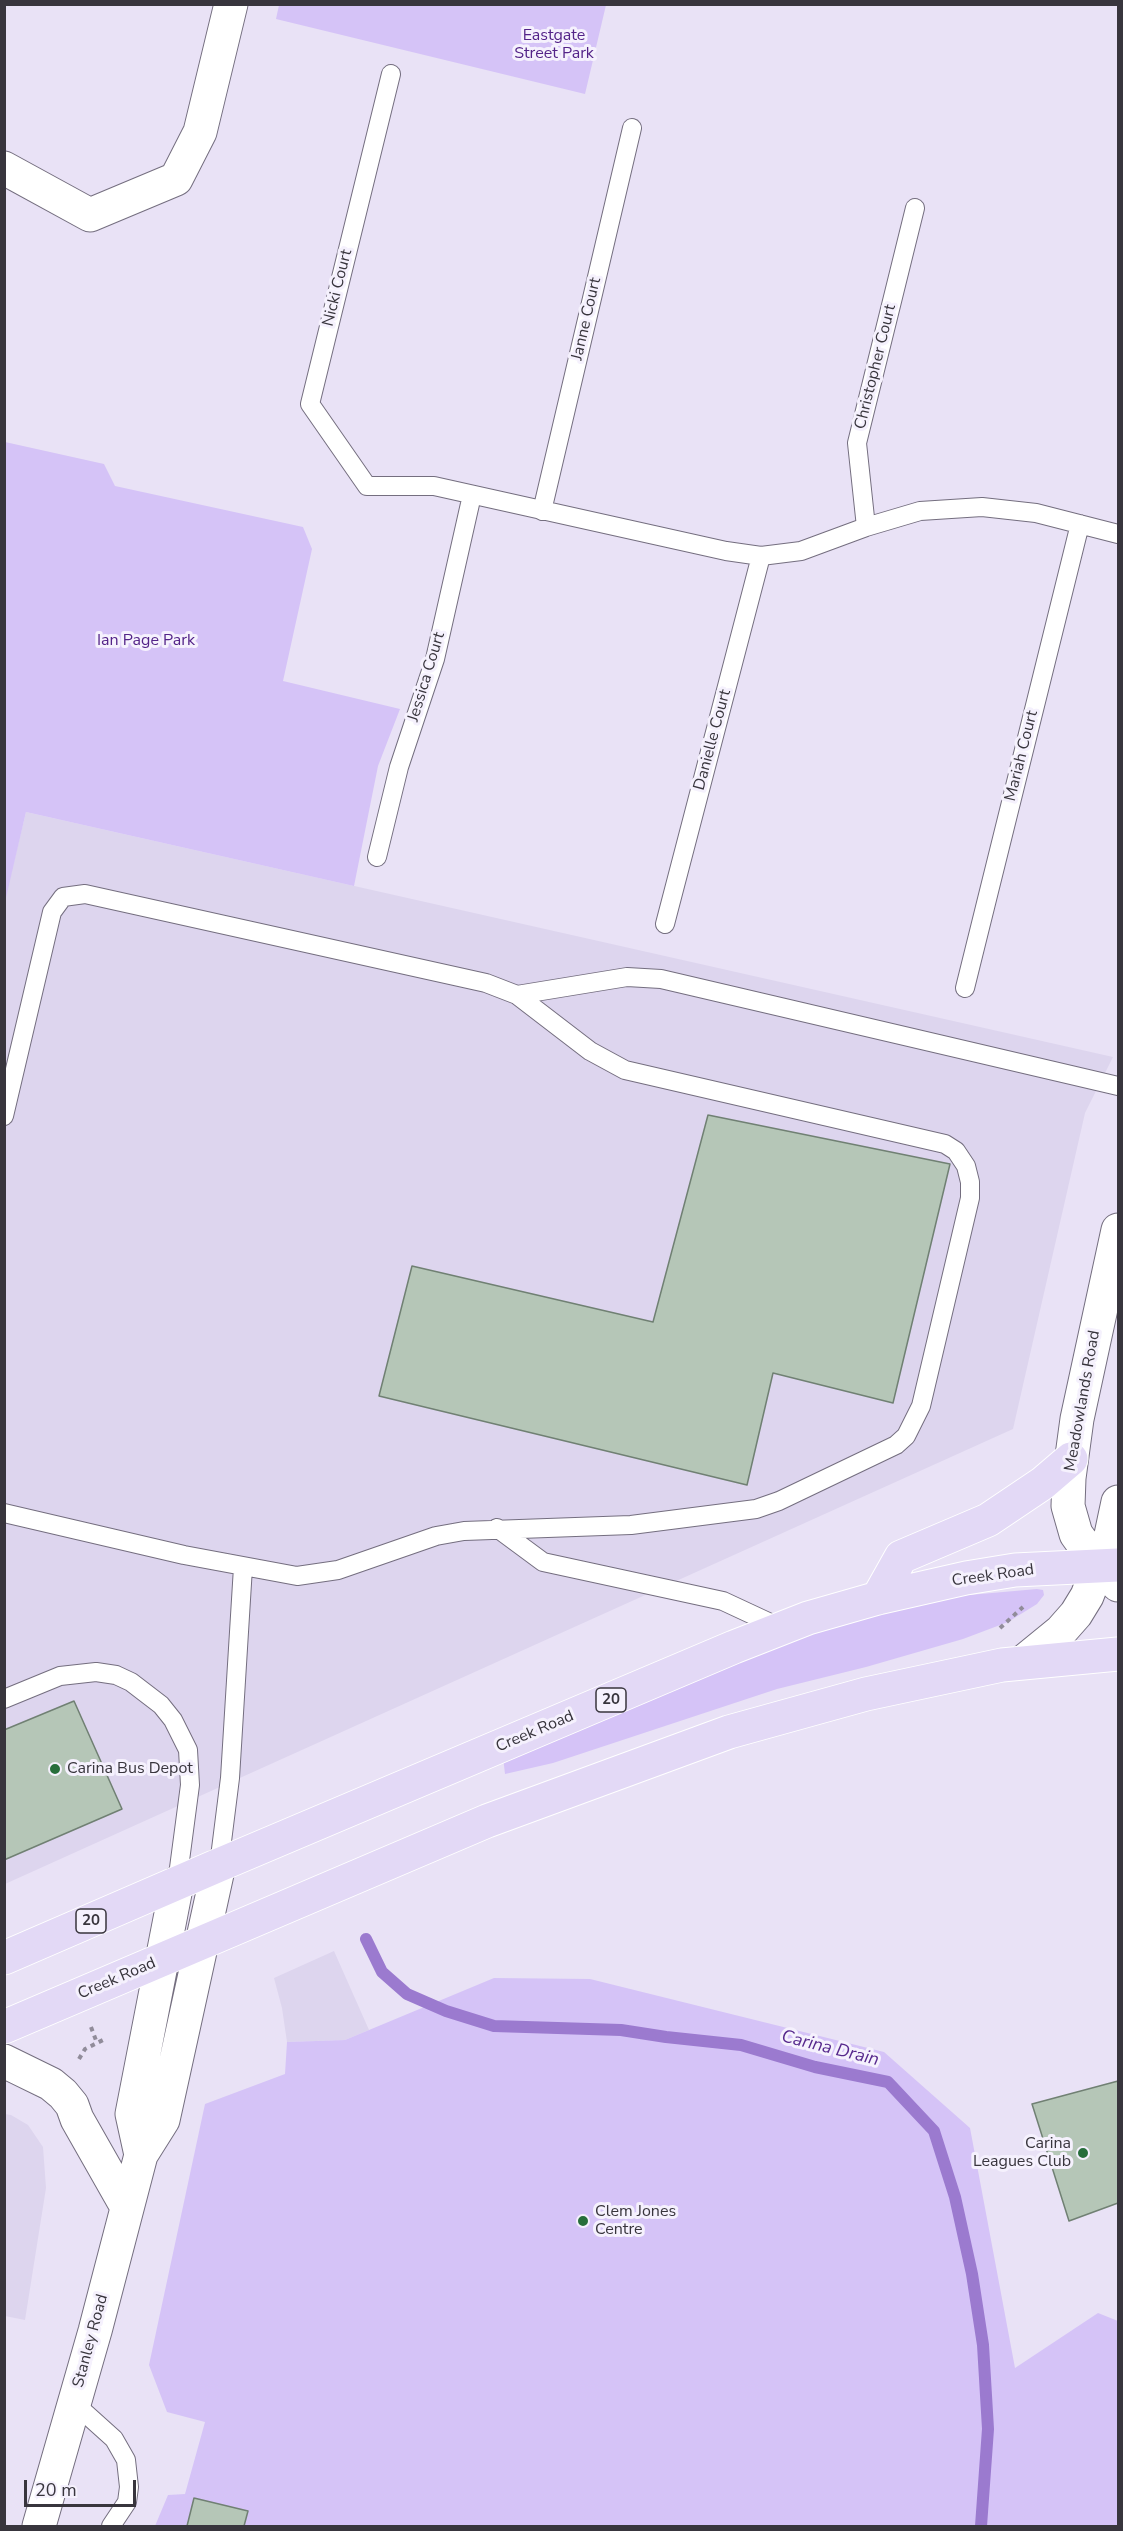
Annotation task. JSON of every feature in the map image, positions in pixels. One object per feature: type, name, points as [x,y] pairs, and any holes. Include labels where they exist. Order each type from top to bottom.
[{"type":"main road","points":[[4,168],[90,214],[176,178],[200,132],[231,4]]},
{"type":"main road","name":"Meadowlands Road","points":[[1112,1572],[1076,1534],[1068,1506],[1071,1459],[1084,1378],[1119,1230]]},
{"type":"main road","points":[[878,1598],[901,1557],[988,1520],[1035,1489],[1071,1459]]},
{"type":"main road","points":[[1023,1662],[1061,1631],[1076,1614],[1087,1596],[1112,1572],[1111,1535],[1119,1502]]},
{"type":"main road","name":"Creek Road","points":[[4,1958],[177,1882],[781,1628],[878,1598],[966,1578],[1015,1570],[1112,1572]]},
{"type":"main road","name":"Creek Road","points":[[4,2027],[487,1821],[729,1732],[866,1694],[1023,1662],[1119,1654]]},
{"type":"main road","name":"Stanley Road","points":[[39,2526],[141,2155],[163,2120],[204,1942],[219,1865]]},
{"type":"main road","name":"Stanley Road","points":[[141,2155],[132,2114],[177,1882]]},
{"type":"main road","points":[[4,2061],[51,2084],[63,2094],[72,2105],[76,2119],[127,2207]]},
{"type":"lane","name":"Nicki Court","points":[[391,74],[309,404],[367,486],[434,486],[472,495]]},
{"type":"lane","name":"Janne Court","points":[[542,511],[632,128]]},
{"type":"lane","name":"Christopher Court","points":[[866,527],[857,443],[915,208]]},
{"type":"lane","points":[[472,495],[726,551],[761,556],[801,551],[866,527],[920,511],[982,507],[1036,513],[1118,532]]},
{"type":"lane","name":"Jessica Court","points":[[377,857],[399,767],[435,659],[472,495]]},
{"type":"lane","name":"Mariah Court","points":[[965,988],[1080,524]]},
{"type":"lane","name":"Danielle Court","points":[[665,924],[761,556]]},
{"type":"lane","points":[[4,1116],[52,912],[63,897],[86,894],[457,975],[517,995],[590,1051],[626,1070],[945,1144],[956,1151],[966,1166],[970,1182],[970,1198],[921,1406],[914,1424],[896,1445],[779,1501],[756,1509],[631,1525],[497,1528],[464,1531],[436,1536],[338,1570],[297,1576],[184,1555],[4,1513]]},
{"type":"lane","points":[[517,995],[627,977],[661,979],[1119,1086]]},
{"type":"lane","points":[[497,1528],[543,1562],[723,1601],[781,1628]]},
{"type":"lane","points":[[219,1865],[230,1778],[243,1567]]},
{"type":"lane","points":[[4,1699],[60,1676],[96,1672],[131,1682],[161,1706],[173,1720],[188,1750],[190,1785],[177,1882]]},
{"type":"lane","points":[[74,2403],[114,2439],[126,2460],[129,2487],[127,2502],[111,2526]]},
{"type":"path","points":[[996,1631],[1028,1603]]},
{"type":"path","points":[[90,2027],[97,2043]]},
{"type":"path","points":[[74,2066],[85,2049],[103,2040]]},
{"type":"shaded area","name":"Carina Bus Depot","points":[[26,812],[1113,1057],[1085,1113],[1013,1429],[5,1884],[4,902]]},
{"type":"shaded area","points":[[334,1951],[369,2030],[345,2040],[287,2042],[282,2008],[274,1978]]},
{"type":"shaded area","points":[[5,2114],[28,2125],[43,2147],[46,2188],[25,2320],[5,2316]]},
{"type":"green space","name":"Eastgate Street Park","points":[[606,4],[585,94],[276,19],[279,5]]},
{"type":"green space","name":"Ian Page Park","points":[[5,442],[104,464],[115,486],[303,527],[312,549],[283,681],[400,709],[378,766],[354,886],[26,812],[5,902]]},
{"type":"green space","points":[[1043,1590],[1044,1595],[1037,1604],[1008,1622],[963,1639],[866,1667],[777,1689],[553,1763],[505,1774],[503,1757],[758,1652],[848,1620],[958,1596]]},
{"type":"green space","name":"Clem Jones Centre","points":[[494,1978],[590,1979],[884,2052],[970,2128],[1015,2368],[1098,2313],[1118,2321],[1118,2526],[155,2526],[168,2495],[185,2494],[205,2422],[167,2412],[149,2365],[205,2104],[285,2074],[287,2042],[345,2040]]},
{"type":"building","points":[[708,1115],[950,1164],[893,1403],[773,1373],[747,1485],[379,1396],[412,1266],[653,1322]]},
{"type":"building","name":"Carina Bus Depot","points":[[74,1701],[122,1809],[4,1860],[4,1730]]},
{"type":"building","name":"Carina Leagues Club","points":[[1118,2081],[1118,2203],[1069,2221],[1032,2104]]},
{"type":"building","points":[[194,2498],[248,2511],[244,2526],[187,2526]]},
{"type":"waterway","name":"Carina Drain","points":[[366,1939],[382,1972],[407,1994],[446,2011],[494,2026],[621,2030],[741,2045],[815,2067],[888,2082],[934,2131],[955,2197],[972,2274],[983,2345],[988,2429],[981,2526]]},
{"type":"place","name":"Carina Bus Depot","points":[[55,1769]]},
{"type":"place","name":"Carina Leagues Club","points":[[1083,2153]]},
{"type":"place","name":"Clem Jones Centre","points":[[583,2221]]}]
